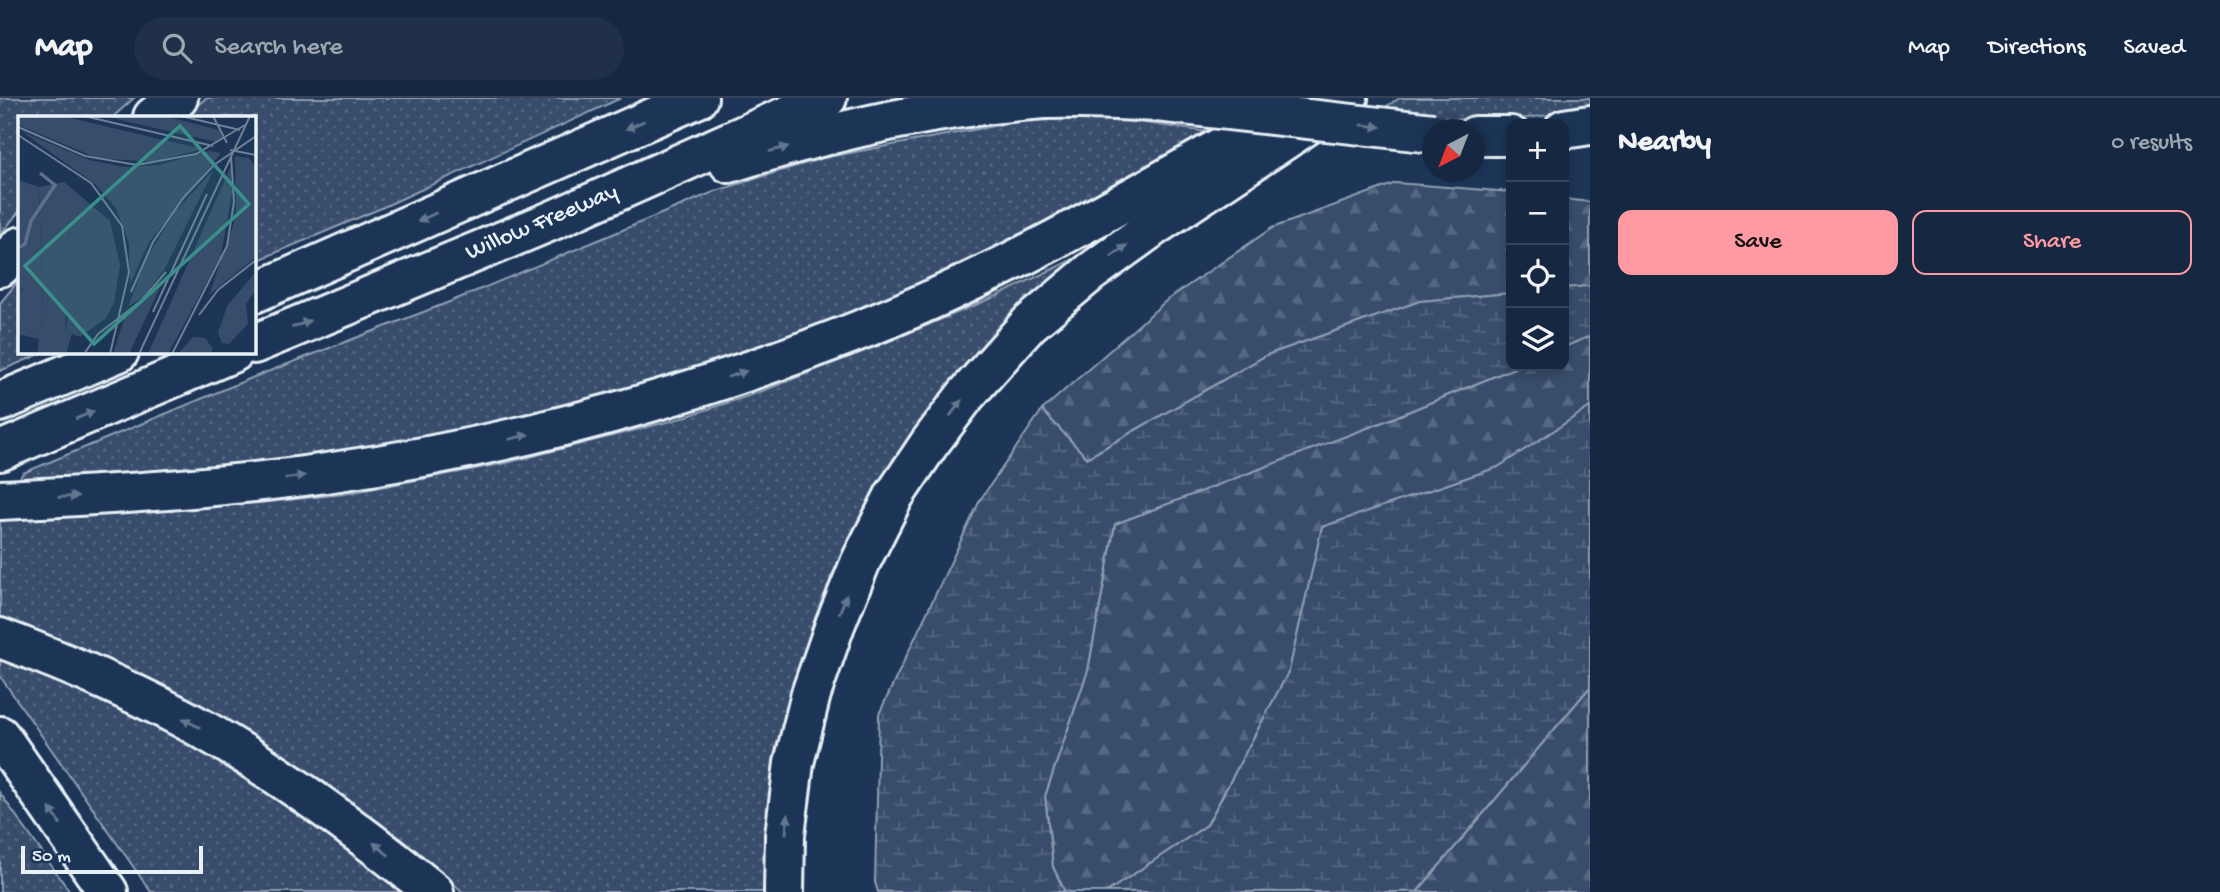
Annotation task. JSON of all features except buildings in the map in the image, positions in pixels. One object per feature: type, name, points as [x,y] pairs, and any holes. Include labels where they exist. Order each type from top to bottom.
[{"type":"highway","points":[[154,116],[178,98]]},
{"type":"highway","name":"Willow Freeway","points":[[256,292],[698,98]]},
{"type":"highway","name":"Willow Freeway","points":[[256,343],[551,221],[827,98]]},
{"type":"highway","points":[[0,500],[120,495],[332,472],[478,446],[552,430],[632,408],[851,334],[971,281],[1072,231],[1307,98]]},
{"type":"highway","points":[[784,892],[785,835],[794,763],[811,694],[861,561],[894,496],[929,443],[966,395],[1029,324],[1091,272],[1153,227],[1348,98]]},
{"type":"highway","points":[[551,221],[753,156],[819,138],[981,105],[1047,99],[1157,102],[1422,132]]},
{"type":"highway","points":[[1569,128],[1590,125]]},
{"type":"highway","points":[[1485,136],[1506,136]]},
{"type":"highway","points":[[0,267],[18,248]]},
{"type":"highway","points":[[0,402],[114,354]]},
{"type":"highway","points":[[0,451],[223,356]]},
{"type":"highway","points":[[0,638],[125,689],[203,729],[362,834],[434,892]]},
{"type":"highway","points":[[0,736],[108,892]]},
{"type":"green space","points":[[0,98],[134,98],[114,116],[18,116],[18,213],[0,235]]},
{"type":"green space","points":[[206,98],[621,98],[379,209],[256,261],[256,116],[185,116]]},
{"type":"green space","points":[[1400,98],[1590,98],[1590,109],[1522,119],[1454,119],[1377,112]]},
{"type":"green space","points":[[1068,112],[1215,133],[1073,212],[869,314],[639,395],[463,436],[254,468],[14,486],[23,473],[254,377],[452,301],[716,191],[823,158]]},
{"type":"green space","points":[[1396,183],[1506,192],[1506,293],[1420,301],[1267,355],[1086,458],[1042,410],[1167,300],[1272,228]]},
{"type":"green space","points":[[1569,200],[1590,202],[1590,286],[1569,288]]},
{"type":"green space","points":[[1084,254],[983,349],[925,416],[879,488],[832,575],[800,664],[777,751],[767,892],[463,892],[410,845],[316,777],[210,714],[0,622],[0,518],[259,503],[344,494],[506,463],[675,420],[760,392],[997,296]]},
{"type":"green space","points":[[18,281],[18,354],[40,354],[0,371],[0,303]]},
{"type":"green space","points":[[1590,286],[1590,336],[1569,345],[1569,308],[1569,288]]},
{"type":"green space","points":[[1506,293],[1507,371],[1388,420],[1115,524],[1088,670],[1045,796],[1053,867],[1065,892],[878,892],[875,882],[879,714],[980,500],[1042,410],[1087,458],[1267,355],[1420,301]]},
{"type":"green space","points":[[1590,336],[1590,407],[1499,467],[1322,527],[1289,671],[1207,825],[1107,892],[1065,892],[1053,867],[1045,796],[1088,670],[1115,524],[1388,420],[1507,371],[1569,371],[1569,345]]},
{"type":"green space","points":[[1590,407],[1590,687],[1417,892],[1107,892],[1207,825],[1289,671],[1322,527],[1498,467]]},
{"type":"green space","points":[[0,656],[51,672],[262,780],[413,892],[151,892],[0,676]]},
{"type":"green space","points":[[1590,687],[1590,892],[1417,892]]},
{"type":"green space","points":[[0,793],[70,892],[0,892]]}]
